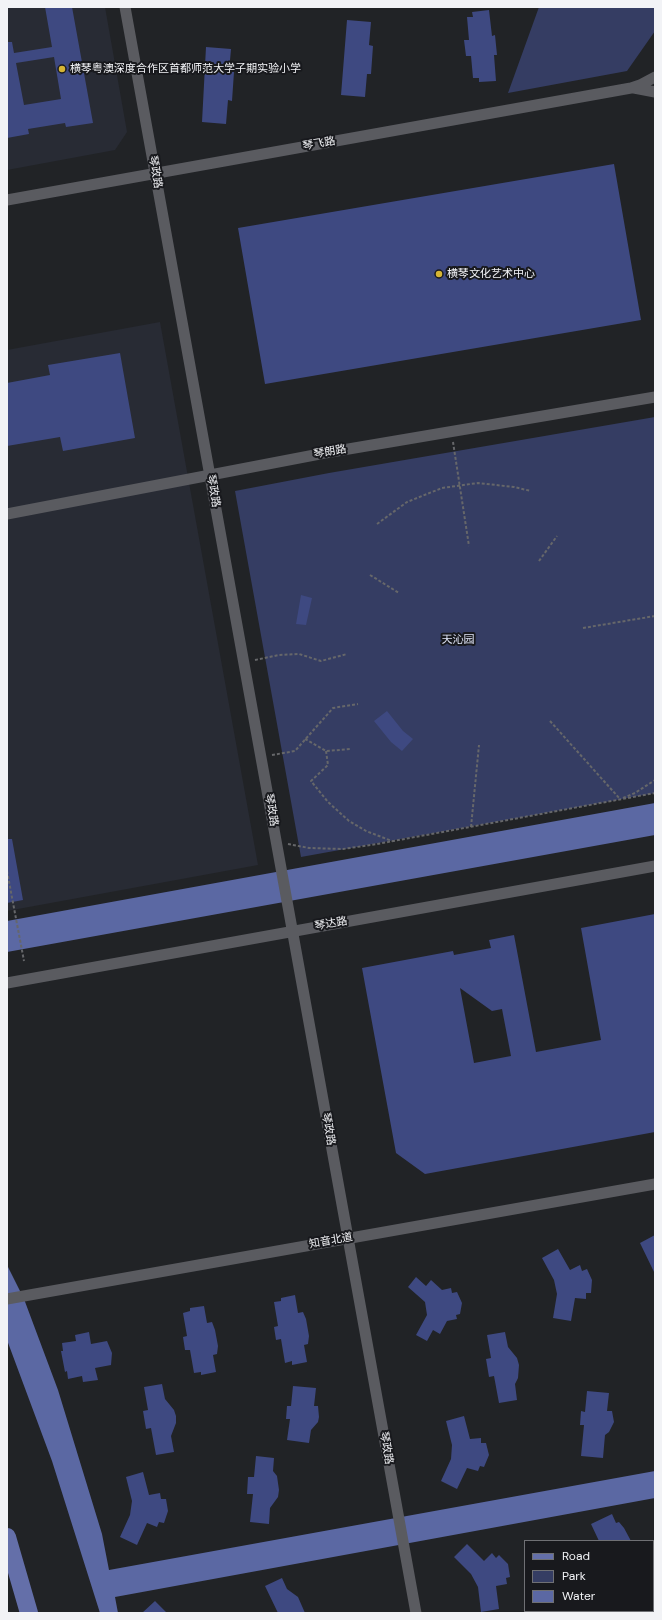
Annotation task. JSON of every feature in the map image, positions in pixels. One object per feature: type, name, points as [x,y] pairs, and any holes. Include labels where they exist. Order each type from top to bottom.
[{"type":"main road","points":[[7,1537],[29,1613]]},
{"type":"street","name":"琴政路","points":[[126,7],[416,1613]]},
{"type":"street","points":[[631,88],[640,85],[655,76]]},
{"type":"street","name":"琴飞路","points":[[7,200],[631,88]]},
{"type":"street","points":[[631,88],[655,92]]},
{"type":"street","name":"琴朗路","points":[[7,514],[210,475],[655,397]]},
{"type":"street","name":"琴达路","points":[[7,983],[655,866]]},
{"type":"street","name":"知音北道","points":[[7,1299],[655,1184]]},
{"type":"path","points":[[451,432],[469,546]]},
{"type":"path","points":[[377,524],[407,502],[442,488],[460,484],[496,484],[514,486],[531,491]]},
{"type":"path","points":[[539,561],[557,536]]},
{"type":"path","points":[[370,575],[399,593]]},
{"type":"path","points":[[583,628],[655,616]]},
{"type":"path","points":[[244,662],[279,655],[299,654],[321,661],[347,654]]},
{"type":"path","points":[[261,757],[295,751],[333,708],[358,704]]},
{"type":"path","points":[[550,721],[620,800]]},
{"type":"path","points":[[305,739],[326,751],[351,749]]},
{"type":"path","points":[[471,827],[479,745]]},
{"type":"path","points":[[326,751],[328,765],[311,781],[328,802],[349,821],[366,831],[393,842]]},
{"type":"path","points":[[620,800],[655,780]]},
{"type":"path","points":[[277,843],[309,848],[343,849],[393,842],[655,793]]},
{"type":"path","points":[[7,871],[24,961]]},
{"type":"shaded area","name":"横琴粤澳深度合作区首都师范大学子期实验小学","points":[[7,7],[105,7],[127,132],[115,150],[7,170]]},
{"type":"shaded area","points":[[160,322],[258,865],[7,911],[7,350]]},
{"type":"green space","points":[[539,7],[654,7],[655,31],[627,71],[508,93]]},
{"type":"green space","name":"天沁园","points":[[655,417],[655,793],[301,857],[235,491],[329,473]]},
{"type":"water","points":[[655,803],[655,835],[7,952],[7,921]]},
{"type":"water","points":[[7,1265],[24,1299],[58,1390],[102,1534],[109,1570],[655,1471],[655,1498],[115,1597],[118,1613],[100,1613],[52,1461],[7,1340]]},
{"type":"building","points":[[45,7],[72,7],[93,123],[66,127],[65,123],[28,129],[29,134],[7,138],[7,42],[12,42],[14,53],[52,47]],"holes":[[[54,57],[61,99],[24,105],[16,63]]]},
{"type":"building","points":[[489,10],[492,36],[495,35],[497,55],[494,55],[496,81],[479,82],[479,78],[473,78],[471,56],[466,56],[464,40],[469,40],[467,17],[473,17],[472,12]]},
{"type":"building","points":[[347,20],[371,22],[369,45],[373,46],[371,74],[367,74],[365,97],[341,95]]},
{"type":"building","points":[[206,47],[231,49],[229,72],[234,72],[232,101],[228,100],[226,124],[202,122]]},
{"type":"building","name":"横琴文化艺术中心","points":[[614,164],[641,320],[265,384],[238,228]]},
{"type":"building","points":[[120,353],[135,438],[63,451],[60,437],[7,446],[7,383],[50,375],[48,365]]},
{"type":"building","points":[[301,595],[312,598],[306,625],[296,624]]},
{"type":"building","points":[[387,711],[403,731],[413,739],[402,751],[391,742],[374,721]]},
{"type":"building","points":[[7,839],[12,839],[23,900],[7,903]]},
{"type":"building","points":[[655,914],[655,1132],[425,1174],[396,1153],[362,968],[453,951],[454,955],[491,948],[489,940],[514,935],[536,1052],[601,1040],[581,928]],"holes":[[[460,988],[492,1011],[502,1009],[511,1056],[474,1063]]]},
{"type":"building","points":[[655,1235],[655,1274],[640,1243]]},
{"type":"building","points":[[558,1249],[570,1270],[580,1265],[582,1271],[587,1269],[592,1280],[591,1293],[586,1293],[586,1299],[575,1298],[571,1321],[553,1318],[557,1294],[554,1280],[542,1258]]},
{"type":"building","points":[[416,1277],[426,1286],[431,1280],[442,1290],[451,1288],[452,1293],[457,1292],[462,1303],[460,1314],[456,1315],[457,1319],[447,1321],[440,1334],[433,1330],[427,1341],[416,1335],[427,1315],[425,1302],[408,1287]]},
{"type":"building","points":[[295,1295],[298,1313],[303,1312],[306,1319],[309,1336],[308,1344],[304,1345],[307,1362],[292,1365],[292,1361],[285,1363],[281,1339],[276,1340],[274,1327],[278,1326],[274,1302],[281,1301],[281,1298]]},
{"type":"building","points":[[204,1306],[207,1323],[212,1322],[218,1346],[217,1354],[213,1355],[216,1372],[201,1375],[201,1372],[194,1373],[190,1350],[185,1350],[183,1337],[187,1336],[183,1313],[190,1311],[190,1308]]},
{"type":"building","points":[[89,1332],[91,1344],[107,1341],[112,1353],[111,1365],[95,1368],[98,1380],[83,1382],[82,1376],[68,1379],[67,1371],[65,1372],[61,1351],[63,1351],[62,1343],[76,1341],[75,1335]]},
{"type":"building","points":[[505,1332],[508,1347],[517,1358],[519,1365],[518,1378],[515,1384],[517,1400],[499,1403],[494,1376],[489,1377],[486,1359],[491,1358],[487,1335]]},
{"type":"building","points":[[162,1384],[165,1399],[174,1410],[176,1416],[176,1423],[171,1436],[174,1452],[156,1455],[151,1428],[146,1429],[143,1411],[148,1410],[144,1387]]},
{"type":"building","points":[[293,1386],[316,1388],[314,1406],[318,1406],[319,1417],[318,1422],[311,1430],[309,1443],[287,1440],[290,1419],[286,1419],[287,1406],[291,1406]]},
{"type":"building","points":[[587,1391],[609,1393],[607,1411],[612,1411],[614,1422],[609,1432],[605,1435],[603,1458],[581,1456],[584,1425],[580,1425],[581,1411],[585,1412]]},
{"type":"building","points":[[464,1416],[470,1439],[481,1438],[481,1443],[486,1443],[489,1455],[484,1467],[480,1466],[478,1471],[467,1468],[457,1489],[441,1481],[451,1459],[452,1445],[446,1421]]},
{"type":"building","points":[[256,1456],[274,1458],[273,1471],[277,1476],[279,1490],[278,1497],[270,1508],[269,1524],[250,1522],[253,1494],[247,1494],[248,1477],[254,1477]]},
{"type":"building","points":[[143,1472],[149,1495],[160,1493],[161,1499],[166,1499],[168,1511],[164,1523],[159,1522],[157,1527],[147,1523],[137,1545],[120,1537],[130,1515],[132,1501],[126,1477]]},
{"type":"building","points":[[612,1514],[616,1523],[619,1522],[630,1540],[599,1540],[591,1524]]},
{"type":"building","points":[[467,1544],[484,1561],[492,1553],[496,1558],[499,1555],[508,1564],[510,1577],[506,1578],[507,1584],[496,1586],[499,1609],[481,1612],[478,1587],[471,1574],[454,1557]]},
{"type":"building","points":[[282,1578],[287,1589],[298,1597],[305,1613],[278,1613],[265,1586]]},
{"type":"building","points":[[155,1601],[167,1613],[142,1613]]},
{"type":"place","name":"横琴粤澳深度合作区首都师范大学子期实验小学","points":[[62,69]]},
{"type":"place","name":"横琴文化艺术中心","points":[[439,274]]}]
